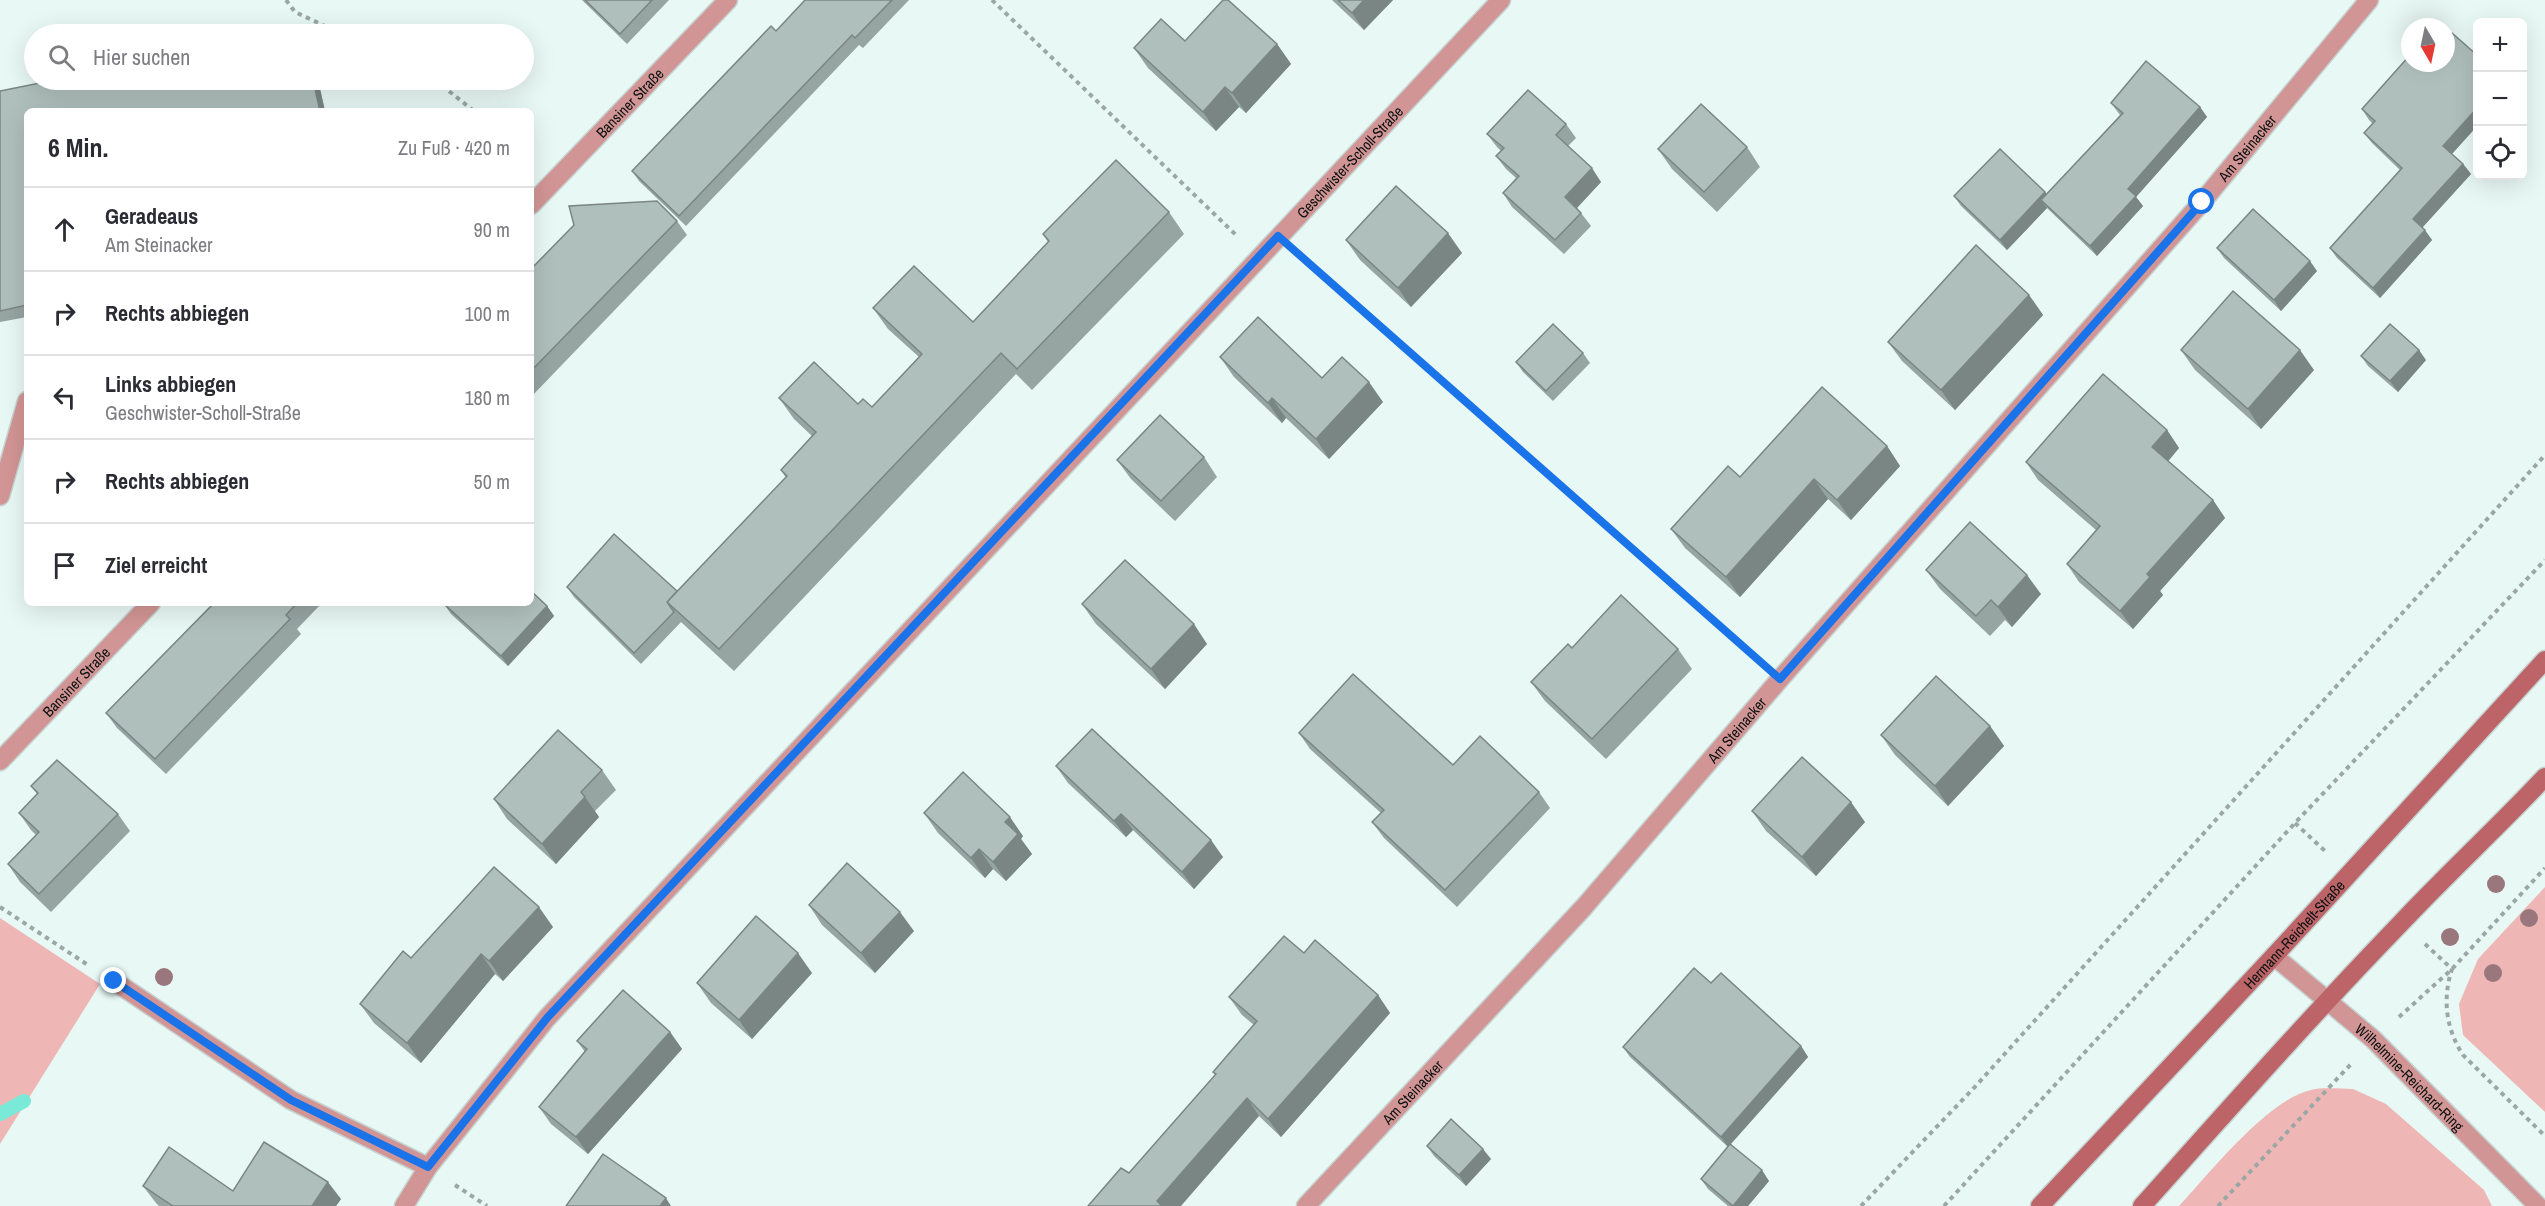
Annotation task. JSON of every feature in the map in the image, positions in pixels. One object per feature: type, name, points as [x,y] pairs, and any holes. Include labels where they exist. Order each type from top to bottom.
[{"type":"main road","name":"Hermann-Reichelt-Straße","points":[[2040,1206],[2274,956],[2545,660]]},
{"type":"main road","points":[[2142,1206],[2327,1000],[2402,921],[2493,833],[2545,777]]},
{"type":"street","name":"Bansiner Straße","points":[[534,202],[728,0]]},
{"type":"street","name":"Geschwister-Scholl-Straße","points":[[404,1206],[428,1167],[547,1018],[1501,0]]},
{"type":"street","name":"Am Steinacker","points":[[1306,1206],[1584,908],[1780,679],[2202,202],[2369,0]]},
{"type":"street","points":[[0,496],[24,412]]},
{"type":"street","name":"Bansiner Straße","points":[[0,761],[148,606]]},
{"type":"street","name":"Wilhelmine-Reichard-Ring","points":[[2274,956],[2373,1039],[2538,1206]]},
{"type":"street","points":[[114,981],[291,1100],[428,1167]]},
{"type":"path","points":[[286,0],[295,12],[321,24]]},
{"type":"path","points":[[992,0],[1258,257]]},
{"type":"path","points":[[448,90],[470,108]]},
{"type":"path","points":[[1278,236],[1780,679]]},
{"type":"path","points":[[1861,1206],[1972,1089],[2545,454]]},
{"type":"path","points":[[1944,1206],[2295,823],[2545,560]]},
{"type":"path","points":[[0,907],[114,981]]},
{"type":"path","points":[[2452,969],[2448,981],[2448,1024],[2453,1040],[2463,1055],[2545,1136]]},
{"type":"shaded area","points":[[2545,887],[2545,1112],[2463,1035],[2459,1004],[2478,959]]},
{"type":"shaded area","points":[[0,918],[100,984],[0,1144]]},
{"type":"shaded area","points":[[2353,1089],[2386,1104],[2484,1190],[2492,1206],[2179,1206],[2240,1139],[2276,1108],[2311,1090]]},
{"type":"building","points":[[585,0],[652,0],[620,34]]},
{"type":"building","points":[[805,0],[892,0],[855,38],[852,35],[679,216],[632,171],[771,26],[776,31]]},
{"type":"building","points":[[1223,0],[1228,0],[1277,44],[1232,93],[1225,87],[1203,112],[1134,48],[1161,19],[1185,41]]},
{"type":"building","points":[[1338,0],[1364,0],[1352,13]]},
{"type":"building","points":[[2455,36],[2473,52],[2473,113],[2443,146],[2463,164],[2413,219],[2425,230],[2373,288],[2330,248],[2402,168],[2364,133],[2375,121],[2362,109],[2401,65],[2401,72],[2455,72]]},
{"type":"building","points":[[2146,61],[2200,107],[2128,189],[2136,196],[2090,246],[2041,200],[2123,113],[2111,103]]},
{"type":"building","points":[[24,86],[24,90],[315,90],[319,108],[24,108],[24,306],[0,311],[0,91]]},
{"type":"building","points":[[1528,90],[1566,124],[1556,135],[1592,168],[1565,197],[1581,213],[1555,240],[1503,193],[1519,176],[1496,156],[1504,148],[1487,134]]},
{"type":"building","points":[[1701,104],[1747,147],[1704,192],[1658,149]]},
{"type":"building","points":[[2000,149],[2045,192],[2000,240],[1954,196]]},
{"type":"building","points":[[1116,160],[1169,212],[1017,369],[1001,353],[719,649],[667,602],[787,476],[781,470],[816,432],[779,398],[814,362],[858,404],[863,399],[872,407],[922,354],[873,308],[914,266],[973,322],[1049,241],[1043,234]]},
{"type":"building","points":[[1396,186],[1448,233],[1398,288],[1346,240]]},
{"type":"building","points":[[657,201],[677,221],[534,368],[534,266],[574,225],[569,206]]},
{"type":"building","points":[[2253,209],[2310,261],[2274,300],[2217,248]]},
{"type":"building","points":[[1976,245],[2029,295],[1941,390],[1888,342]]},
{"type":"building","points":[[2233,291],[2300,350],[2248,409],[2181,350]]},
{"type":"building","points":[[1258,317],[1322,378],[1342,357],[1369,382],[1316,439],[1272,398],[1268,403],[1220,357]]},
{"type":"building","points":[[1553,324],[1583,353],[1546,391],[1516,362]]},
{"type":"building","points":[[2390,324],[2419,350],[2390,381],[2361,356]]},
{"type":"building","points":[[2103,374],[2167,430],[2152,447],[2213,500],[2147,574],[2150,577],[2120,611],[2067,564],[2100,526],[2026,462]]},
{"type":"building","points":[[1822,387],[1887,446],[1837,500],[1814,479],[1726,577],[1671,529],[1728,466],[1740,477]]},
{"type":"building","points":[[1160,415],[1204,457],[1161,501],[1117,460]]},
{"type":"building","points":[[1970,522],[2027,575],[1998,607],[1991,600],[1976,616],[1926,570]]},
{"type":"building","points":[[614,534],[677,591],[667,602],[674,612],[634,653],[567,587]]},
{"type":"building","points":[[1125,560],[1194,624],[1151,669],[1082,604]]},
{"type":"building","points":[[534,594],[547,606],[501,656],[446,606],[534,606]]},
{"type":"building","points":[[1621,595],[1678,649],[1592,739],[1531,682],[1568,644],[1572,648]]},
{"type":"building","points":[[211,606],[294,606],[286,615],[290,619],[155,759],[106,713]]},
{"type":"building","points":[[1353,674],[1453,765],[1480,736],[1539,792],[1445,890],[1372,822],[1384,810],[1299,733]]},
{"type":"building","points":[[1936,676],[1990,726],[1935,786],[1881,735]]},
{"type":"building","points":[[1092,729],[1211,840],[1182,872],[1121,814],[1114,821],[1056,766]]},
{"type":"building","points":[[558,730],[602,770],[581,792],[585,797],[542,844],[494,799]]},
{"type":"building","points":[[1802,757],[1851,802],[1802,857],[1752,811]]},
{"type":"building","points":[[57,760],[118,814],[39,894],[8,864],[39,832],[19,813],[38,793],[31,786]]},
{"type":"building","points":[[963,772],[1010,817],[1005,822],[1018,834],[993,862],[979,849],[971,858],[924,813]]},
{"type":"building","points":[[847,863],[900,912],[861,953],[809,905]]},
{"type":"building","points":[[494,867],[539,907],[489,961],[481,954],[407,1043],[360,1004],[403,951],[411,958]]},
{"type":"building","points":[[756,916],[798,953],[739,1020],[697,983]]},
{"type":"building","points":[[1284,936],[1304,953],[1315,940],[1378,995],[1268,1119],[1247,1098],[1157,1201],[1162,1206],[1088,1206],[1121,1168],[1129,1173],[1216,1074],[1213,1072],[1257,1021],[1229,997]]},
{"type":"building","points":[[1694,968],[1711,983],[1721,973],[1801,1046],[1721,1137],[1623,1047]]},
{"type":"building","points":[[623,990],[670,1032],[576,1137],[539,1107],[587,1049],[577,1041]]},
{"type":"building","points":[[1451,1119],[1483,1149],[1459,1175],[1427,1146]]},
{"type":"building","points":[[264,1142],[328,1182],[312,1206],[173,1206],[143,1186],[169,1147],[233,1191]]},
{"type":"building","points":[[1730,1144],[1762,1170],[1733,1206],[1701,1179]]},
{"type":"building","points":[[603,1154],[666,1198],[660,1206],[566,1206]]},
{"type":"waterway","points":[[0,1114],[24,1101]]},
{"type":"route","points":[[114,981],[291,1100],[428,1167],[547,1018],[1278,236],[1780,679],[2202,202]]}]
